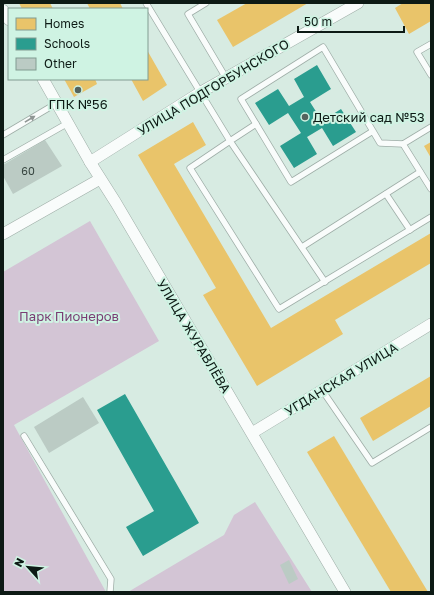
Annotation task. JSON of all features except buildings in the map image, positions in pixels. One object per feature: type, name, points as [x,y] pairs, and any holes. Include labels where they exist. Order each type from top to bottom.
[{"type":"street","name":"УЛИЦА ПОДГОРБУНСКОГО","points":[[90,162],[201,92],[358,3]]},
{"type":"street","name":"УЛИЦА ЖУРАВЛЁВА","points":[[45,80],[90,162],[116,203],[345,592]]},
{"type":"street","points":[[3,234],[100,179]]},
{"type":"street","name":"УГДАНСКАЯ УЛИЦА","points":[[252,433],[431,324]]},
{"type":"lane","points":[[146,3],[230,141],[325,282]]},
{"type":"lane","points":[[206,3],[188,14],[226,78]]},
{"type":"lane","points":[[431,44],[417,52],[431,74]]},
{"type":"lane","points":[[373,131],[291,182],[241,99],[323,47],[373,131],[380,143],[403,144],[431,127]]},
{"type":"lane","points":[[3,135],[57,103]]},
{"type":"lane","points":[[3,160],[68,123]]},
{"type":"lane","points":[[256,124],[190,168],[279,310],[431,217]]},
{"type":"lane","points":[[403,144],[431,188]]},
{"type":"lane","points":[[302,247],[420,172]]},
{"type":"lane","points":[[386,194],[410,230]]},
{"type":"lane","points":[[322,390],[372,463],[431,427]]},
{"type":"lane","points":[[24,436],[111,579],[110,592]]},
{"type":"green space","name":"Парк Пионеров","points":[[90,221],[159,341],[14,425],[106,592],[3,592],[3,272]]},
{"type":"green space","points":[[255,502],[312,592],[128,592],[224,535],[234,515]]},
{"type":"place","name":"ГПК №56","points":[[78,90]]},
{"type":"place","name":"Детский сад №53","points":[[305,117]]}]
